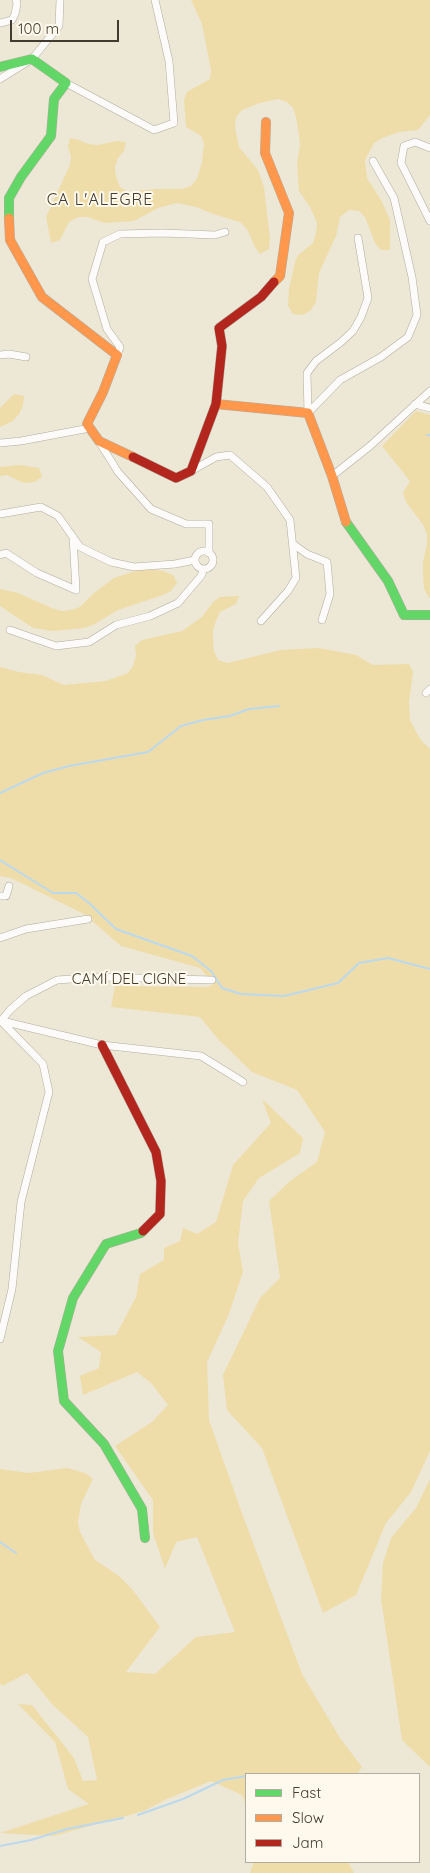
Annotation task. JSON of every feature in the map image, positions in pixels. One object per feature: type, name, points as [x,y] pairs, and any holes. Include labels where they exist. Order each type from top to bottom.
[{"type":"street","points":[[0,23],[12,20],[17,4],[16,0]]},
{"type":"street","points":[[0,79],[32,60],[59,26],[60,0]]},
{"type":"street","points":[[0,67],[32,60],[66,83],[154,130],[174,123],[169,61],[155,0]]},
{"type":"street","points":[[66,83],[54,99],[51,136],[21,177],[9,198],[10,240],[42,297],[117,355]]},
{"type":"street","points":[[192,471],[216,404],[222,346],[218,328],[261,297],[280,276],[288,213],[265,153],[266,122]]},
{"type":"street","points":[[430,148],[415,142],[404,146],[400,163],[430,221]]},
{"type":"street","points":[[308,413],[340,380],[381,357],[408,337],[417,314],[412,277],[394,198],[373,161]]},
{"type":"street","points":[[10,630],[56,646],[89,642],[116,625],[150,616],[178,603],[201,576],[204,569],[212,563],[212,557],[209,553],[210,524],[186,524],[151,509],[118,472],[87,424],[103,392],[120,347],[107,329],[92,279],[103,242],[120,234],[215,235],[225,232]]},
{"type":"street","points":[[358,238],[368,298],[362,317],[353,331],[316,361],[307,373],[308,413],[332,476],[344,519],[388,581],[404,615],[430,615]]},
{"type":"street","points":[[0,355],[9,354],[26,357]]},
{"type":"street","points":[[332,476],[370,446],[430,391]]},
{"type":"street","points":[[216,404],[308,413]]},
{"type":"street","points":[[415,404],[430,408]]},
{"type":"street","points":[[0,443],[90,428]]},
{"type":"street","points":[[90,428],[99,441],[176,478],[216,457],[230,455],[267,487],[290,520],[296,578],[288,592],[261,621]]},
{"type":"street","points":[[0,514],[41,507],[58,516],[80,546],[111,562],[134,567],[175,564],[195,560]]},
{"type":"street","points":[[0,555],[6,553],[37,573],[76,590],[73,537]]},
{"type":"street","points":[[293,544],[307,554],[327,562],[330,594],[322,620]]},
{"type":"street","points":[[204,569],[198,567],[195,560],[201,552],[209,553]]},
{"type":"street","points":[[0,896],[6,896],[9,886]]},
{"type":"street","points":[[0,938],[26,929],[88,920]]},
{"type":"street","name":"CAMÍ DEL CIGNE","points":[[1,1021],[26,996],[57,980],[100,977],[212,980]]},
{"type":"street","points":[[1,1021],[102,1044],[201,1056],[243,1082]]},
{"type":"street","points":[[0,1339],[12,1290],[21,1202],[49,1092],[43,1064],[1,1021]]},
{"type":"street","points":[[102,1044],[156,1152],[162,1180],[160,1214],[141,1233],[106,1244],[73,1298],[58,1351],[64,1402],[104,1444],[142,1509],[146,1538]]},
{"type":"shaded area","points":[[191,0],[430,0],[430,115],[418,130],[399,132],[374,143],[365,160],[367,178],[382,202],[390,220],[390,250],[381,250],[375,243],[365,217],[359,211],[349,210],[340,217],[336,236],[319,273],[316,302],[311,310],[303,315],[293,314],[288,306],[289,289],[295,262],[298,255],[313,243],[317,223],[310,207],[299,191],[297,163],[300,145],[296,117],[293,108],[287,102],[278,99],[242,110],[236,117],[235,127],[239,147],[258,170],[264,187],[270,239],[269,249],[260,254],[247,229],[240,222],[196,207],[177,203],[158,208],[134,221],[105,223],[87,217],[78,217],[69,222],[60,240],[51,243],[46,217],[70,165],[71,156],[68,147],[70,138],[98,145],[117,141],[126,142],[124,151],[118,158],[115,167],[120,187],[128,192],[182,189],[191,186],[197,179],[202,162],[204,144],[201,136],[186,127],[184,100],[187,92],[210,79],[211,70],[202,24]]},
{"type":"shaded area","points":[[14,394],[24,396],[23,405],[13,421],[0,427],[0,408]]},
{"type":"shaded area","points":[[416,411],[430,415],[430,599],[424,589],[423,571],[427,535],[424,526],[406,502],[403,493],[410,481],[382,446]]},
{"type":"shaded area","points":[[20,465],[39,468],[42,477],[34,482],[24,483],[7,475],[0,476],[0,467]]},
{"type":"shaded area","points":[[144,568],[163,571],[173,575],[177,583],[171,591],[163,595],[118,610],[93,625],[84,628],[53,631],[33,628],[0,606],[0,589],[18,593],[54,609],[62,611],[71,610],[80,607],[114,578]]},
{"type":"shaded area","points":[[239,596],[236,604],[220,612],[213,630],[214,651],[218,660],[227,663],[281,650],[319,648],[356,655],[373,665],[409,664],[413,672],[409,702],[410,720],[420,739],[430,749],[430,1451],[411,1492],[386,1523],[356,1595],[323,1613],[262,1448],[227,1410],[223,1375],[260,1298],[280,1278],[269,1201],[290,1181],[317,1162],[325,1132],[297,1090],[252,1072],[218,1039],[200,1017],[111,1007],[115,986],[208,987],[213,984],[200,968],[121,946],[84,914],[11,878],[0,876],[0,667],[42,675],[64,685],[106,681],[128,673],[133,666],[136,655],[135,646],[142,640],[182,631],[202,617],[213,602],[220,597]]},
{"type":"shaded area","points":[[262,1099],[303,1138],[300,1153],[259,1178],[243,1201],[238,1243],[243,1272],[229,1314],[207,1362],[209,1420],[302,1674],[340,1738],[362,1767],[358,1773],[245,1773],[245,1802],[242,1795],[211,1781],[167,1799],[144,1811],[54,1836],[0,1833],[89,1804],[68,1789],[55,1742],[18,1704],[32,1705],[74,1758],[83,1781],[97,1780],[88,1737],[52,1704],[27,1673],[2,1686],[0,1683],[0,1469],[29,1473],[67,1468],[85,1473],[93,1479],[81,1504],[78,1523],[80,1532],[95,1560],[119,1576],[132,1589],[160,1627],[126,1672],[155,1674],[196,1637],[235,1632],[197,1537],[176,1542],[165,1569],[153,1533],[153,1500],[115,1446],[152,1422],[168,1405],[151,1383],[137,1372],[83,1395],[80,1376],[99,1368],[101,1352],[78,1337],[116,1335],[136,1297],[140,1274],[164,1260],[164,1248],[180,1241],[183,1228],[197,1234],[216,1222],[233,1165],[271,1123]]},
{"type":"shaded area","points":[[430,1479],[430,1767],[402,1740],[381,1599],[383,1563],[391,1538],[416,1508]]},
{"type":"shaded area","points":[[254,1863],[349,1863],[354,1873],[250,1873]]},
{"type":"waterway","points":[[0,793],[43,773],[69,766],[148,752],[181,726],[230,716],[249,709],[279,706]]},
{"type":"waterway","points":[[0,860],[53,893],[76,893],[116,929],[192,956],[211,971],[222,988],[241,994],[284,996],[338,983],[359,963],[388,958],[430,969]]},
{"type":"waterway","points":[[0,1542],[16,1553]]},
{"type":"waterway","points":[[138,1815],[183,1799],[223,1780],[245,1776]]},
{"type":"waterway","points":[[0,1846],[31,1840],[67,1829],[123,1818]]},
{"type":"traffic: fast","points":[[0,67],[32,59],[66,83],[54,99],[51,136],[21,177],[9,198],[9,218]]},
{"type":"traffic: fast","points":[[346,522],[388,581],[404,615],[430,615]]},
{"type":"traffic: fast","points":[[143,1231],[106,1244],[73,1298],[58,1351],[64,1401],[104,1444],[142,1509],[145,1538]]},
{"type":"traffic: slow","points":[[266,122],[265,153],[289,213],[280,276],[274,282]]},
{"type":"traffic: slow","points":[[9,218],[10,240],[42,297],[117,355],[103,392],[87,424],[99,441],[133,457]]},
{"type":"traffic: slow","points":[[216,404],[308,413],[332,476],[346,522]]},
{"type":"traffic: jam","points":[[133,457],[176,478],[191,471],[216,404],[222,346],[219,328],[261,297],[274,282]]},
{"type":"traffic: jam","points":[[102,1045],[156,1152],[161,1181],[160,1214],[143,1231]]},
{"type":"district","name":"CA L'ALEGRE","points":[[100,200]]}]
